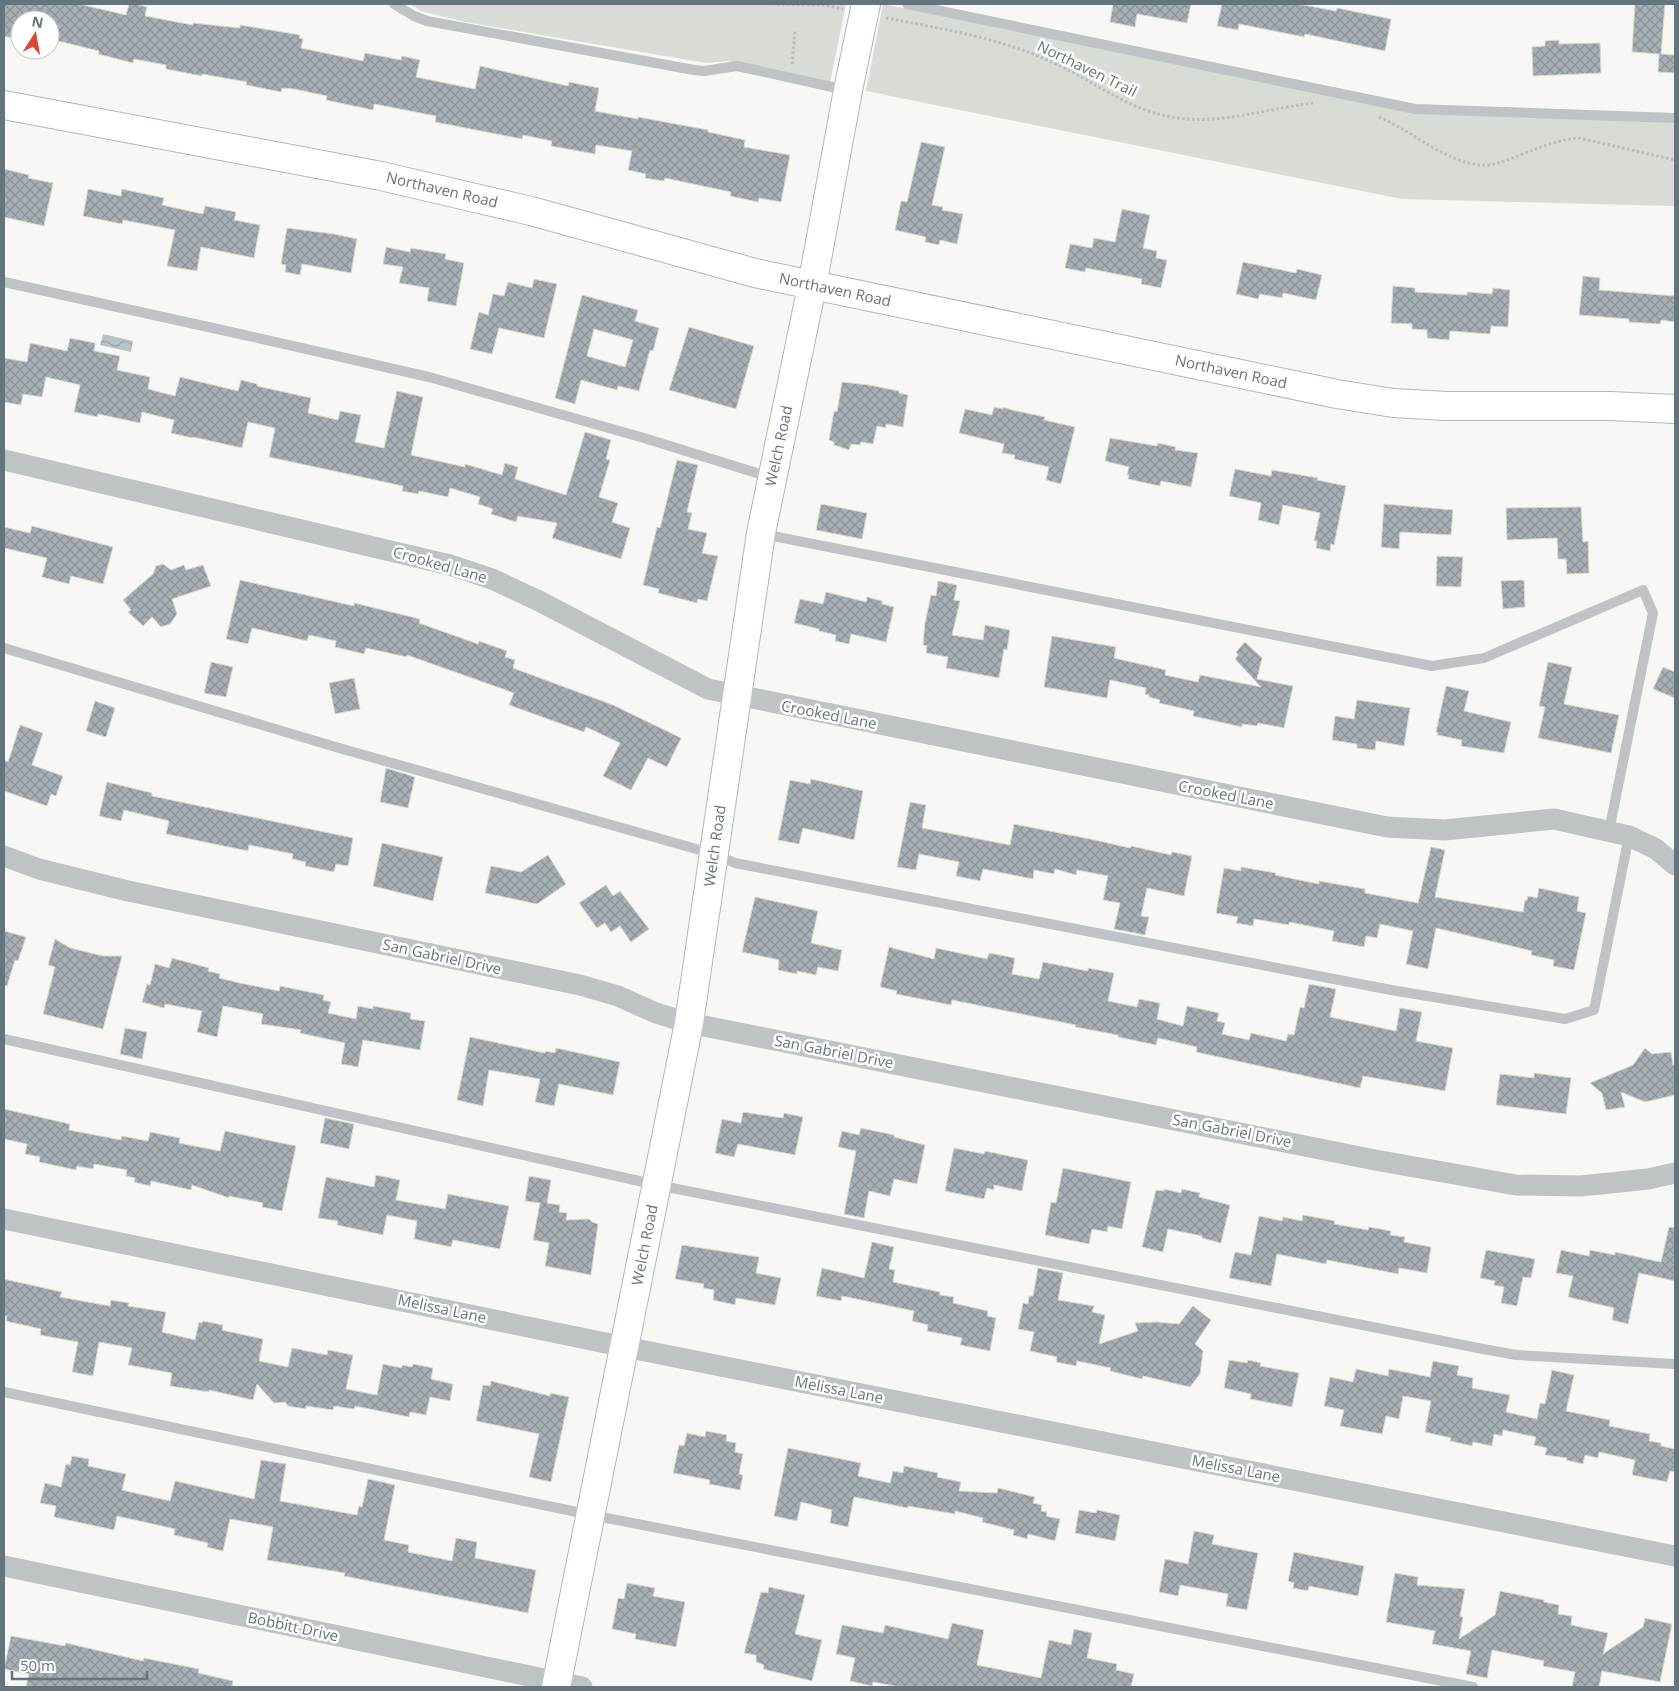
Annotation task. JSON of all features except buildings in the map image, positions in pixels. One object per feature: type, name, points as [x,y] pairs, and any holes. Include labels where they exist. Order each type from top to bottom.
[{"type":"street","name":"Welch Road","points":[[565,1686],[591,1515],[689,1023],[761,533],[812,286],[865,9]]},
{"type":"street","name":"Northaven Road","points":[[4,105],[381,176],[531,211],[755,273],[812,286],[1337,394],[1393,403],[1446,406],[1610,406],[1675,409]]},
{"type":"street","name":"Crooked Lane","points":[[4,460],[450,565],[492,579],[539,601],[708,689],[1387,826],[1445,830],[1554,819],[1629,836],[1656,849],[1675,865]]},
{"type":"street","name":"San Gabriel Drive","points":[[4,856],[39,869],[128,891],[580,985],[618,996],[656,1013],[689,1023],[1375,1160],[1516,1185],[1581,1186],[1648,1179],[1675,1173]]},
{"type":"street","name":"Melissa Lane","points":[[4,1219],[625,1347],[1675,1556]]},
{"type":"street","name":"Bobbitt Drive","points":[[4,1566],[565,1686]]},
{"type":"lane","points":[[394,4],[414,16],[427,21],[694,70],[704,71],[737,66],[848,90]]},
{"type":"lane","points":[[907,4],[1415,109],[1675,118]]},
{"type":"lane","points":[[4,282],[429,377],[644,438],[772,478]]},
{"type":"lane","points":[[761,533],[1432,666],[1484,658],[1643,590],[1653,613],[1608,831]]},
{"type":"lane","points":[[4,648],[339,748],[714,854],[735,863],[1390,990],[1565,1019],[1594,1010],[1629,836]]},
{"type":"lane","points":[[4,1039],[657,1186],[1516,1355],[1675,1364]]},
{"type":"lane","points":[[4,1392],[591,1515],[1473,1687]]},
{"type":"path","name":"Northaven Trail","points":[[772,4],[824,5],[865,9],[974,35],[1016,47],[1055,64],[1127,104],[1171,117],[1208,119],[1243,116],[1292,106],[1314,103],[1322,104]]},
{"type":"path","points":[[792,64],[795,31]]},
{"type":"path","points":[[1372,115],[1463,162],[1479,165],[1496,164],[1565,139],[1579,138],[1675,160]]},
{"type":"shaded area","points":[[410,4],[846,4],[830,83],[728,61],[706,63],[465,22],[421,11]]},
{"type":"shaded area","points":[[883,4],[1412,112],[1675,122],[1675,206],[1402,199],[866,91]]},
{"type":"water","points":[[103,334],[133,341],[131,352],[100,345]]}]
